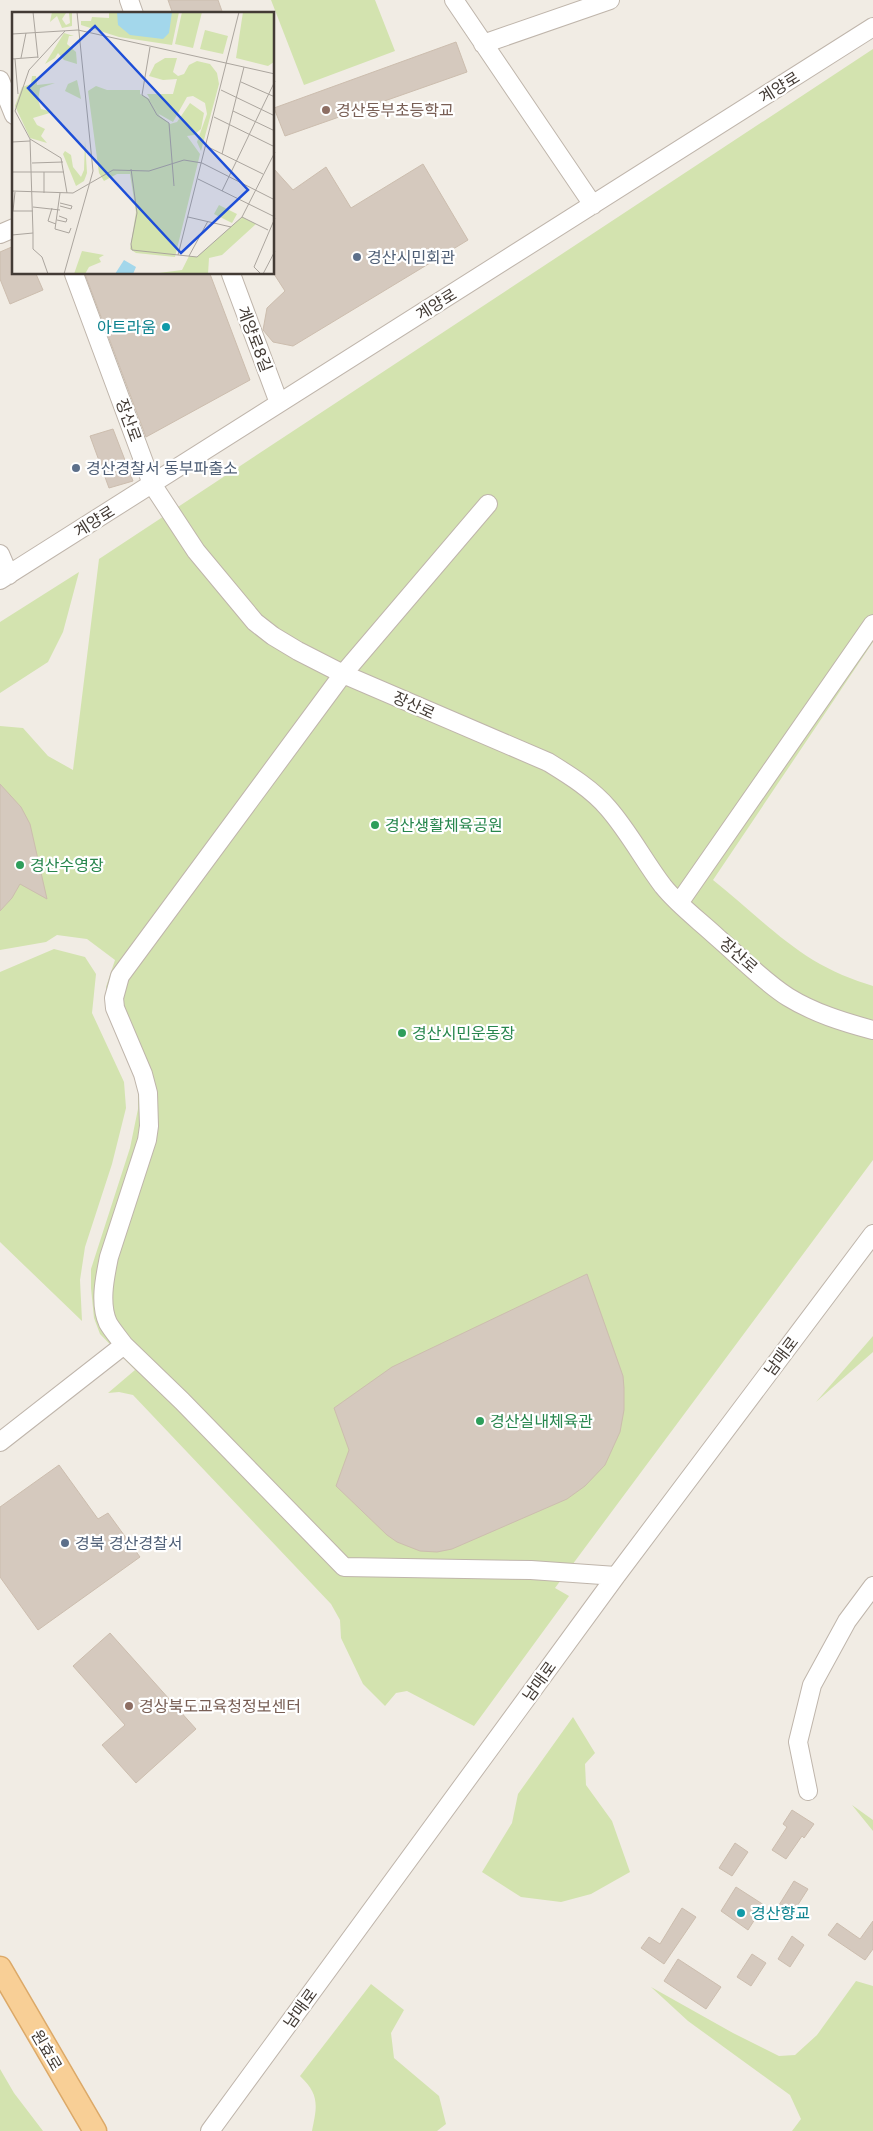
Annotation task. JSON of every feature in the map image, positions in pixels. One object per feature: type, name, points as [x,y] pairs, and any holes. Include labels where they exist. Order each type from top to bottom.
[{"type":"main road","name":"원효로","points":[[0,1968],[95,2131]]},
{"type":"street","points":[[129,0],[133,12]]},
{"type":"street","points":[[454,0],[593,205]]},
{"type":"street","points":[[484,44],[610,0]]},
{"type":"street","name":"계양로","points":[[4,578],[873,28]]},
{"type":"street","points":[[0,80],[12,110]]},
{"type":"street","points":[[0,234],[12,229]]},
{"type":"street","name":"장산로","points":[[74,275],[152,484],[196,551],[256,622],[273,636],[343,674],[548,762],[569,775],[608,807],[664,886],[679,903],[788,997],[814,1011],[843,1022],[873,1030]]},
{"type":"street","name":"계양로8길","points":[[231,275],[279,403]]},
{"type":"street","points":[[488,504],[343,674],[120,976],[114,998],[115,1008],[143,1074],[149,1108],[147,1140],[109,1257],[104,1293],[108,1322],[124,1345],[182,1401],[344,1567],[531,1570],[616,1576]]},
{"type":"street","points":[[0,554],[4,578]]},
{"type":"street","points":[[679,903],[873,624]]},
{"type":"street","name":"남매로","points":[[210,2131],[616,1576],[873,1234]]},
{"type":"street","points":[[0,1442],[124,1345]]},
{"type":"street","points":[[808,1791],[798,1742],[812,1685],[847,1621],[873,1586]]},
{"type":"green space","points":[[271,0],[375,0],[395,51],[304,85]]},
{"type":"green space","name":"경산생활체육공원","points":[[873,49],[873,642],[713,880],[774,932],[800,951],[820,964],[873,986],[873,1160],[555,1588],[569,1596],[474,1726],[407,1691],[396,1693],[385,1706],[363,1684],[341,1638],[340,1620],[331,1604],[133,1395],[119,1392],[108,1393],[135,1370],[100,1334],[94,1318],[91,1269],[130,1148],[138,1109],[138,1084],[106,1009],[106,987],[115,960],[87,939],[57,935],[46,942],[0,950],[0,726],[23,728],[48,756],[73,770],[99,559]]},
{"type":"green space","points":[[79,572],[63,632],[48,662],[0,693],[0,622]]},
{"type":"green space","points":[[54,949],[85,957],[96,974],[92,1013],[124,1082],[126,1108],[112,1164],[85,1247],[80,1280],[82,1321],[0,1242],[0,972]]},
{"type":"green space","points":[[873,1336],[873,1352],[816,1402]]},
{"type":"green space","points":[[573,1717],[595,1753],[585,1764],[586,1785],[612,1821],[630,1872],[591,1894],[561,1902],[521,1897],[482,1872],[512,1823],[518,1794]]},
{"type":"green space","points":[[852,1805],[873,1820],[873,1831]]},
{"type":"green space","points":[[856,1981],[873,1986],[873,2131],[792,2131],[801,2119],[790,2095],[688,2021],[651,1987],[733,2033],[779,2056],[795,2055],[817,2035]]},
{"type":"green space","points":[[371,1984],[404,2010],[391,2033],[394,2058],[439,2096],[446,2124],[437,2131],[312,2131],[316,2108],[314,2095],[300,2076]]},
{"type":"green space","points":[[0,2069],[14,2093],[43,2131],[0,2131]]},
{"type":"building","points":[[168,0],[218,0],[222,12],[172,12]]},
{"type":"building","points":[[456,42],[467,72],[285,136],[275,108]]},
{"type":"building","name":"경산시민회관","points":[[423,164],[468,240],[293,346],[273,342],[263,330],[267,308],[285,291],[275,275],[275,170],[293,190],[326,167],[351,208]]},
{"type":"building","points":[[12,247],[12,275],[36,275],[43,290],[10,304],[0,279],[0,252]]},
{"type":"building","name":"아트라움","points":[[85,275],[210,275],[250,380],[146,437]]},
{"type":"building","points":[[113,429],[133,481],[109,488],[90,436]]},
{"type":"building","name":"경산수영장","points":[[0,784],[21,807],[30,824],[47,899],[20,884],[12,898],[0,911]]},
{"type":"building","name":"경산실내체육관","points":[[587,1274],[623,1376],[624,1410],[620,1432],[605,1465],[585,1486],[567,1499],[452,1549],[437,1552],[420,1551],[397,1542],[387,1535],[336,1486],[349,1450],[334,1408],[392,1367]]},
{"type":"building","name":"경북 경산경찰서","points":[[59,1465],[98,1519],[108,1513],[140,1557],[38,1630],[0,1577],[0,1507]]},
{"type":"building","points":[[110,1633],[196,1729],[136,1783],[102,1745],[125,1725],[73,1666]]},
{"type":"building","points":[[792,1810],[814,1824],[804,1838],[802,1836],[786,1859],[772,1850],[787,1827],[783,1824]]},
{"type":"building","points":[[735,1843],[748,1852],[732,1876],[719,1868]]},
{"type":"building","points":[[794,1881],[808,1889],[792,1914],[779,1905]]},
{"type":"building","points":[[736,1887],[764,1905],[748,1930],[721,1911]]},
{"type":"building","points":[[682,1908],[696,1917],[664,1964],[641,1948],[649,1937],[660,1944]]},
{"type":"building","points":[[873,1921],[873,1949],[865,1960],[828,1935],[837,1923],[860,1939]]},
{"type":"building","points":[[792,1936],[804,1945],[790,1967],[778,1959]]},
{"type":"building","points":[[752,1954],[766,1963],[751,1986],[737,1977]]},
{"type":"building","points":[[678,1959],[721,1987],[706,2009],[664,1981]]},
{"type":"place","name":"경산동부초등학교","points":[[326,110]]},
{"type":"place","name":"경산시민회관","points":[[357,257]]},
{"type":"place","name":"아트라움","points":[[166,327]]},
{"type":"place","name":"경산경찰서 동부파출소","points":[[76,468]]},
{"type":"place","name":"경산생활체육공원","points":[[375,825]]},
{"type":"place","name":"경산수영장","points":[[20,865]]},
{"type":"place","name":"경산시민운동장","points":[[402,1033]]},
{"type":"place","name":"경산실내체육관","points":[[480,1421]]},
{"type":"place","name":"경북 경산경찰서","points":[[65,1543]]},
{"type":"place","name":"경상북도교육청정보센터","points":[[129,1706]]},
{"type":"place","name":"경산향교","points":[[741,1913]]}]
